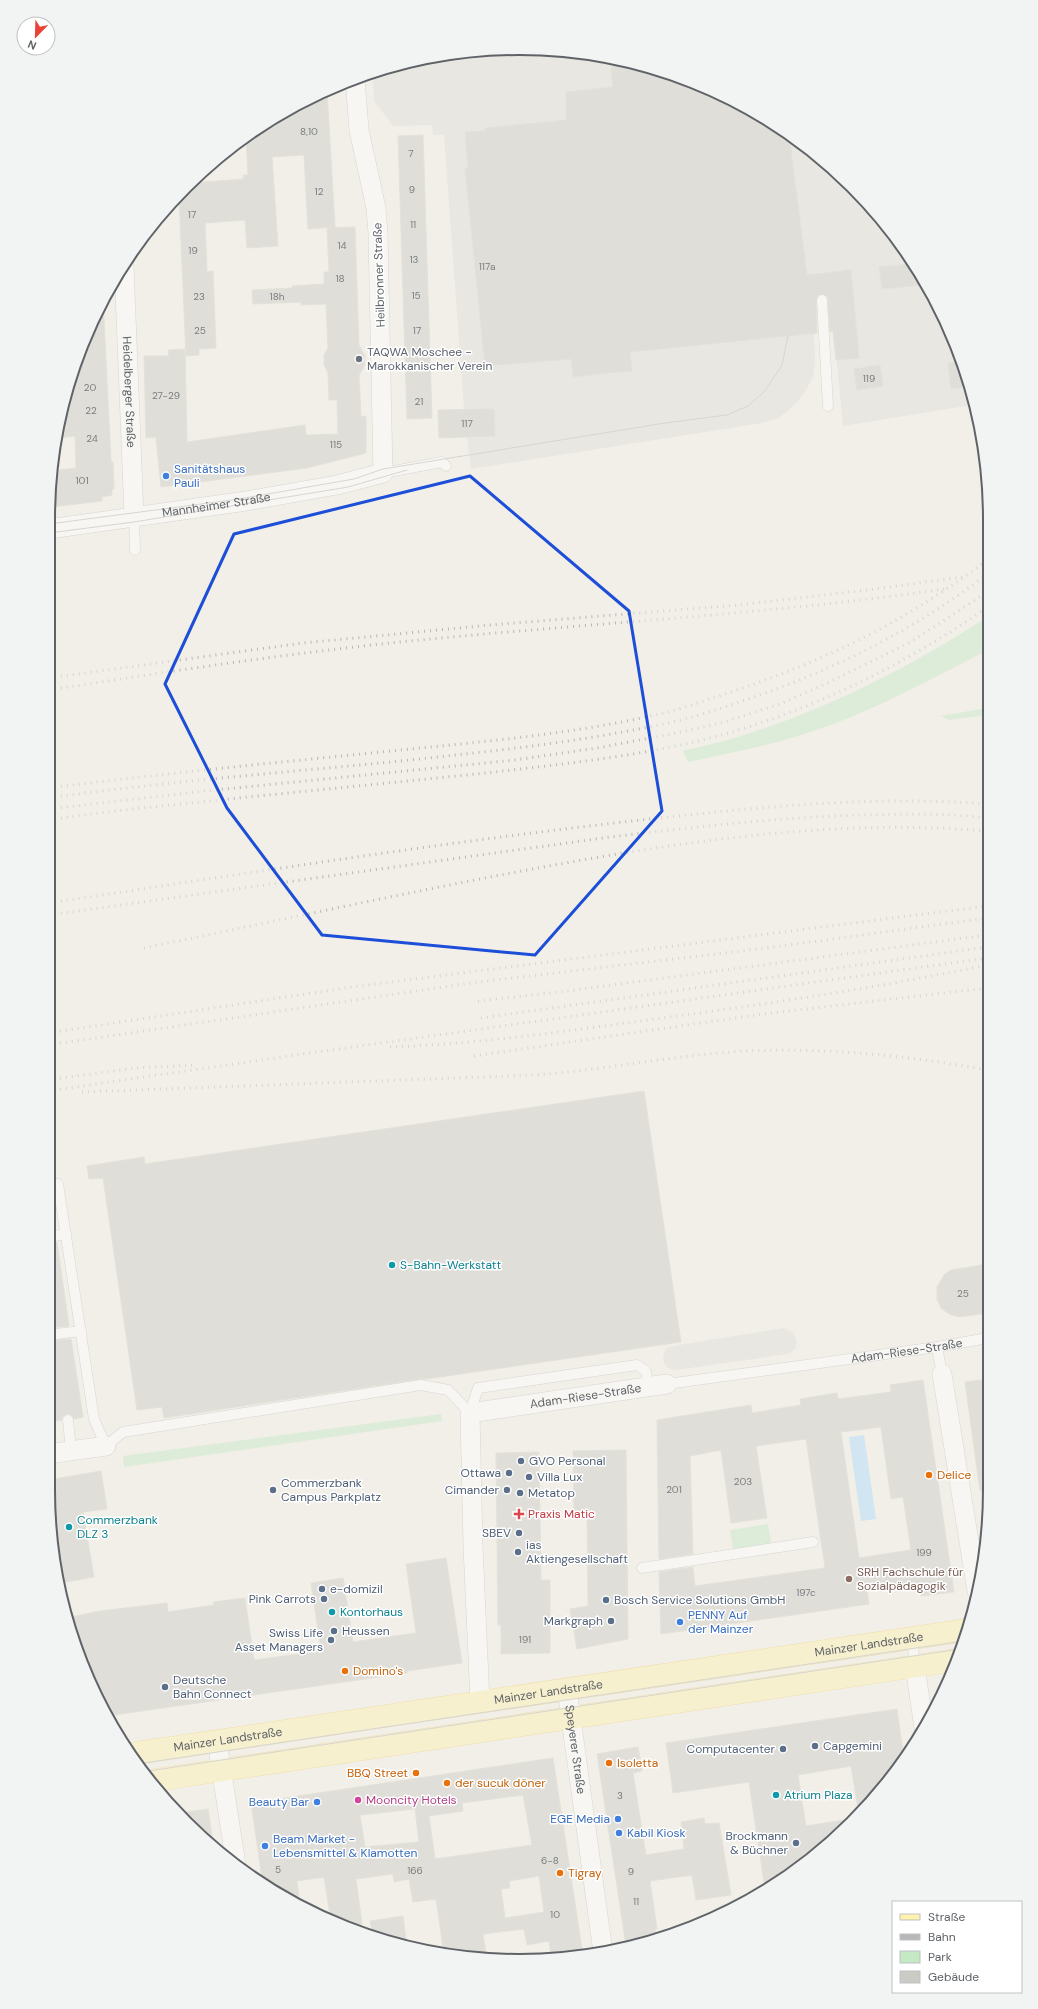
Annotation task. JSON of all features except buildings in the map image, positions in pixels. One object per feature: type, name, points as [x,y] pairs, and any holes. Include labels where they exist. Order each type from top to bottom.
[{"type":"main road","name":"Mainzer Landstraße","points":[[137,1753],[960,1631]]},
{"type":"main road","points":[[157,1780],[950,1661]]},
{"type":"street","name":"Heilbronner Straße","points":[[355,85],[359,130],[376,208],[378,233],[383,473]]},
{"type":"street","name":"Heidelberger Straße","points":[[121,280],[134,517]]},
{"type":"street","name":"Mannheimer Straße","points":[[55,528],[246,501],[337,485],[383,473]]},
{"type":"street","points":[[942,1374],[975,1574]]},
{"type":"street","name":"Adam-Riese-Straße","points":[[470,1413],[668,1384]]},
{"type":"street","points":[[470,1413],[473,1538],[480,1702]]},
{"type":"street","points":[[55,1453],[106,1446]]},
{"type":"street","points":[[916,1666],[923,1719]]},
{"type":"street","name":"Speyerer Straße","points":[[567,1689],[602,1946]]},
{"type":"street","points":[[217,1741],[234,1856]]},
{"type":"lane","points":[[822,300],[828,406]]},
{"type":"lane","points":[[383,473],[442,462],[446,466]]},
{"type":"lane","points":[[134,517],[135,550]]},
{"type":"lane","points":[[55,1185],[58,1184],[94,1419],[106,1446],[123,1432],[421,1385],[448,1390],[470,1413]]},
{"type":"lane","points":[[55,1236],[66,1234]]},
{"type":"lane","points":[[55,1334],[81,1331]]},
{"type":"lane","name":"Adam-Riese-Straße","points":[[668,1384],[937,1347],[983,1339]]},
{"type":"lane","points":[[937,1347],[942,1374]]},
{"type":"lane","points":[[68,1420],[71,1451]]},
{"type":"lane","points":[[642,1568],[813,1542]]},
{"type":"lane","points":[[912,1638],[916,1666]]},
{"type":"highlighted area","points":[[470,476],[629,611],[662,811],[535,955],[322,935],[227,808],[165,684],[234,534]]},
{"type":"shaded area","points":[[519,55],[580,59],[610,64],[668,80],[697,90],[724,103],[777,133],[801,151],[825,170],[868,213],[905,261],[921,287],[948,341],[969,406],[843,426],[830,292],[809,295],[814,334],[815,360],[813,377],[804,394],[789,410],[778,418],[762,423],[471,469],[467,437],[439,438],[438,410],[464,409],[444,135],[433,135],[432,125],[393,126],[374,101],[373,79],[428,64],[458,59]]},
{"type":"shaded area","points":[[784,1328],[793,1332],[797,1342],[795,1349],[788,1354],[676,1370],[668,1368],[664,1363],[663,1357],[666,1348]]},
{"type":"green space","points":[[983,620],[983,653],[894,698],[847,719],[784,740],[688,762],[683,751],[741,736],[837,700],[898,670]]},
{"type":"green space","points":[[983,709],[983,716],[949,720],[940,716]]},
{"type":"green space","points":[[441,1414],[442,1421],[124,1467],[123,1456]]},
{"type":"green space","points":[[768,1524],[771,1543],[733,1549],[730,1530]]},
{"type":"water","points":[[864,1435],[876,1519],[861,1521],[849,1437]]},
{"type":"tram line","points":[[55,523],[239,499],[354,479],[383,469],[665,423],[727,415],[748,406],[765,391],[782,365],[788,336]]},
{"type":"tram line","points":[[55,532],[134,522],[348,487],[407,470]]},
{"type":"tram line","points":[[144,1763],[957,1642]]},
{"type":"tram line","points":[[150,1771],[954,1650]]},
{"type":"railway","points":[[55,787],[535,736],[602,726],[668,712],[761,682],[861,639],[924,603],[983,563]]},
{"type":"railway","points":[[55,677],[303,643],[490,625],[738,605],[963,577]]},
{"type":"railway","points":[[55,797],[177,782],[495,751],[599,736],[678,721],[780,688],[842,662],[931,614],[983,577]]},
{"type":"railway","points":[[55,689],[256,659],[381,644],[734,613],[945,589]]},
{"type":"railway","points":[[55,808],[205,791],[515,760],[597,748],[682,732],[724,722],[780,704],[823,685],[909,643],[983,595]]},
{"type":"railway","points":[[55,819],[96,813],[541,767],[670,747],[732,732],[799,709],[832,695],[896,664],[957,628],[983,610]]},
{"type":"railway","points":[[55,902],[413,849],[676,816],[809,804],[853,802],[898,801],[983,804]]},
{"type":"railway","points":[[55,914],[610,837],[706,826],[769,820],[865,815],[911,814],[983,817]]},
{"type":"railway","points":[[144,948],[479,879],[641,850],[698,842],[814,830],[929,828],[983,831]]},
{"type":"railway","points":[[55,1032],[352,987],[983,907]]},
{"type":"railway","points":[[55,1044],[478,982],[767,948],[983,919]]},
{"type":"railway","points":[[478,1001],[567,991],[983,936]]},
{"type":"railway","points":[[481,1018],[983,948]]},
{"type":"railway","points":[[55,1090],[983,959]]},
{"type":"railway","points":[[390,1047],[457,1043],[589,1028],[863,988],[983,966]]},
{"type":"railway","points":[[474,1056],[763,1014],[983,988]]},
{"type":"railway","points":[[82,1092],[535,1075],[706,1054],[763,1050],[860,1053],[924,1060],[983,1069]]},
{"type":"railway","points":[[55,1079],[135,1068],[197,1065]]},
{"type":"place","name":"TAQWA Moschee - Marokkanischer Verein","points":[[359,359]]},
{"type":"place","name":"Sanitätshaus Pauli","points":[[166,476]]},
{"type":"place","name":"S-Bahn-Werkstatt","points":[[392,1265]]},
{"type":"place","name":"GVO Personal","points":[[521,1461]]},
{"type":"place","name":"Ottawa","points":[[509,1473]]},
{"type":"place","name":"Delice","points":[[929,1475]]},
{"type":"place","name":"Villa Lux","points":[[529,1477]]},
{"type":"place","name":"Commerzbank Campus Parkplatz","points":[[273,1490]]},
{"type":"place","name":"Cimander","points":[[507,1490]]},
{"type":"place","name":"Metatop","points":[[520,1493]]},
{"type":"place","name":"Praxis Matic","points":[[519,1514]]},
{"type":"place","name":"Commerzbank DLZ 3","points":[[69,1527]]},
{"type":"place","name":"SBEV","points":[[519,1533]]},
{"type":"place","name":"ias Aktiengesellschaft","points":[[518,1552]]},
{"type":"place","name":"SRH Fachschule für Sozialpädagogik","points":[[849,1579]]},
{"type":"place","name":"e-domizil","points":[[322,1589]]},
{"type":"place","name":"Pink Carrots","points":[[324,1599]]},
{"type":"place","name":"Bosch Service Solutions GmbH","points":[[606,1600]]},
{"type":"place","name":"Kontorhaus","points":[[332,1612]]},
{"type":"place","name":"Markgraph","points":[[611,1621]]},
{"type":"place","name":"PENNY Auf der Mainzer","points":[[680,1622]]},
{"type":"place","name":"Heussen","points":[[334,1631]]},
{"type":"place","name":"Swiss Life Asset Managers","points":[[331,1640]]},
{"type":"place","name":"Domino's","points":[[345,1671]]},
{"type":"place","name":"Deutsche Bahn Connect","points":[[165,1687]]},
{"type":"place","name":"Capgemini","points":[[815,1746]]},
{"type":"place","name":"Computacenter","points":[[783,1749]]},
{"type":"place","name":"Isoletta","points":[[609,1763]]},
{"type":"place","name":"BBQ Street","points":[[416,1773]]},
{"type":"place","name":"der sucuk döner","points":[[447,1783]]},
{"type":"place","name":"Atrium Plaza","points":[[776,1795]]},
{"type":"place","name":"Mooncity Hotels","points":[[358,1800]]},
{"type":"place","name":"Beauty Bar","points":[[317,1802]]},
{"type":"place","name":"EGE Media","points":[[618,1819]]},
{"type":"place","name":"Kabil Kiosk","points":[[619,1833]]},
{"type":"place","name":"Brockmann & Büchner","points":[[796,1843]]},
{"type":"place","name":"Beam Market - Lebensmittel & Klamotten","points":[[265,1846]]},
{"type":"place","name":"Tigray","points":[[560,1873]]}]
